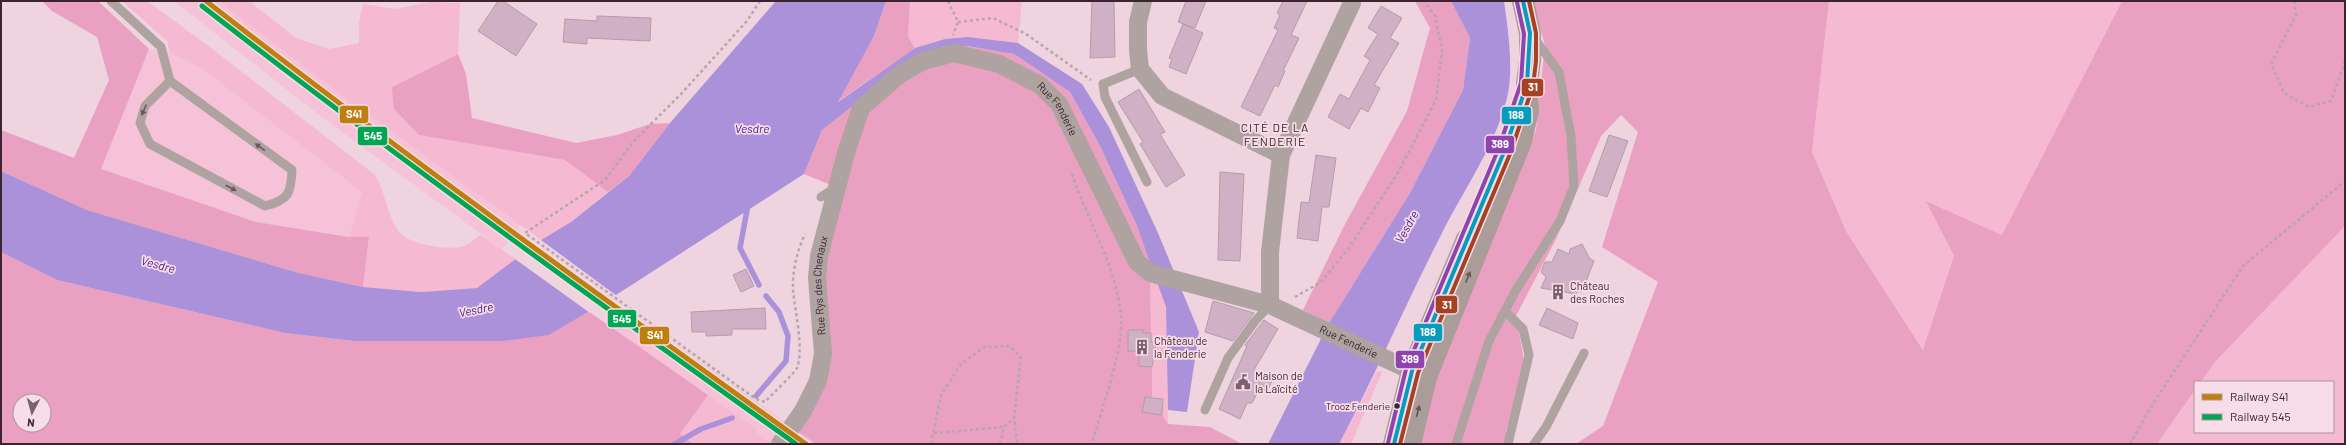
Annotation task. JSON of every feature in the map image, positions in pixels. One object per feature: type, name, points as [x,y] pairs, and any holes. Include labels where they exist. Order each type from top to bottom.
[{"type":"main road","points":[[1394,444],[1419,374],[1504,152],[1527,84],[1530,60],[1530,32],[1523,1]]},
{"type":"main road","points":[[1410,444],[1419,374]]},
{"type":"street","points":[[1143,1],[1138,22],[1140,69],[1162,96],[1281,155]]},
{"type":"street","points":[[1270,305],[1270,252],[1281,155],[1352,3]]},
{"type":"street","name":"Rue Fenderie","points":[[838,186],[846,153],[861,108],[874,94],[899,75],[923,61],[954,52],[1000,64],[1040,85],[1059,104],[1137,262],[1150,273],[1270,305],[1294,315],[1389,362],[1419,374]]},
{"type":"street","name":"Rue Rys des Chenaux","points":[[780,444],[803,411],[818,381],[823,354],[817,278],[819,256],[838,186]]},
{"type":"lane","points":[[112,1],[161,47],[170,82],[292,170],[291,189],[282,202],[265,206],[150,144],[140,123],[145,106],[170,82]]},
{"type":"lane","points":[[1456,444],[1489,341],[1505,311],[1560,222],[1574,186],[1571,136],[1560,72],[1530,32]]},
{"type":"lane","points":[[1140,69],[1104,84],[1105,97],[1147,182]]},
{"type":"lane","points":[[821,197],[838,186]]},
{"type":"lane","points":[[1206,410],[1228,358],[1255,321],[1270,305]]},
{"type":"lane","points":[[1505,311],[1523,329],[1529,355],[1508,444]]},
{"type":"lane","points":[[1534,444],[1546,427],[1584,353]]},
{"type":"path","points":[[760,1],[746,21],[681,94],[633,142],[605,180],[525,233],[756,399],[765,402],[797,368],[800,338],[794,282],[800,244],[806,230]]},
{"type":"path","points":[[948,1],[958,22],[953,35]]},
{"type":"path","points":[[1270,305],[1298,296],[1321,282],[1350,246],[1396,176],[1436,100],[1442,50],[1435,16],[1424,1]]},
{"type":"path","points":[[2294,1],[2296,15],[2271,64],[2284,93],[2309,108],[2331,101],[2345,61]]},
{"type":"path","points":[[958,22],[993,18],[1026,34],[1070,63],[1086,78],[1104,84]]},
{"type":"path","points":[[1071,171],[1115,282],[1121,329],[1114,362],[1092,444]]},
{"type":"path","points":[[2130,444],[2151,407],[2243,266],[2345,181]]},
{"type":"path","points":[[931,444],[941,395],[961,364],[984,347],[1010,346],[1021,358],[1014,418],[1017,444]]},
{"type":"path","points":[[1000,444],[1004,427],[1014,418]]},
{"type":"path","points":[[934,433],[1004,427]]},
{"type":"shaded area","points":[[42,1],[98,1],[149,49],[101,169],[256,222],[349,237],[369,237],[363,287],[299,273],[87,210],[1,171],[1,130],[74,158],[109,80],[97,37],[52,11]]},
{"type":"shaded area","points":[[122,1],[147,1],[206,44],[375,175],[395,226],[399,232],[410,240],[437,247],[454,248],[466,245],[481,235],[517,260],[477,288],[421,292],[363,287],[369,238],[349,237],[362,192],[200,67],[169,52],[168,42]]},
{"type":"shaded area","points":[[174,1],[219,1],[340,94],[521,225],[502,249],[323,118]]},
{"type":"shaded area","points":[[219,1],[249,1],[296,38],[329,49],[359,43],[359,22],[363,4],[395,9],[430,2],[460,3],[458,54],[392,87],[419,135],[565,160],[608,192],[571,222],[541,240],[340,94]]},
{"type":"shaded area","points":[[886,1],[910,1],[908,37],[915,48],[837,102],[874,36]]},
{"type":"shaded area","points":[[910,1],[1022,1],[1018,43],[968,37],[945,39],[915,48],[908,37]]},
{"type":"shaded area","points":[[1415,1],[1451,1],[1470,38],[1463,90],[1410,193],[1329,323],[1303,310],[1344,226],[1407,111],[1430,28]]},
{"type":"shaded area","points":[[1532,1],[1829,1],[1812,152],[1846,231],[1923,350],[1954,256],[1926,201],[2002,235],[2122,1],[2345,1],[2345,226],[2214,363],[2202,381],[2194,381],[2194,391],[2157,444],[1576,444],[1603,426],[1658,282],[1602,247],[1638,132],[1621,115],[1601,136],[1555,241],[1516,316],[1525,366],[1506,431],[1509,444],[1421,444],[1429,388],[1536,130],[1545,45]]},
{"type":"shaded area","points":[[1829,1],[2122,1],[2002,235],[1927,201],[1954,256],[1924,351],[1846,231],[1812,152]]},
{"type":"shaded area","points":[[967,46],[1014,54],[1070,92],[1100,146],[1137,226],[1158,279],[1150,281],[1151,333],[1143,333],[1143,330],[1128,330],[1128,351],[1139,351],[1139,366],[1152,367],[1152,397],[1145,397],[1143,412],[1162,415],[1168,424],[1210,427],[1242,444],[816,444],[785,423],[814,379],[831,185],[804,174],[822,130],[917,56],[944,48]]},
{"type":"shaded area","points":[[149,49],[169,52],[200,67],[362,192],[349,237],[256,222],[100,169]]},
{"type":"shaded area","points":[[458,54],[466,74],[472,118],[576,143],[617,135],[650,124],[670,123],[629,176],[608,192],[565,160],[419,135],[394,109],[392,87]]},
{"type":"shaded area","points":[[2345,226],[2345,444],[2157,444],[2194,391],[2194,433],[2334,433],[2334,381],[2202,381],[2214,363]]},
{"type":"shaded area","points":[[1,252],[57,280],[285,333],[354,341],[549,335],[588,311],[708,395],[680,434],[693,444],[1,444]]},
{"type":"shaded area","points":[[1158,279],[1166,307],[1168,424],[1162,415],[1163,399],[1152,397],[1152,367],[1156,343],[1151,342],[1150,281]]},
{"type":"shaded area","points":[[627,310],[816,444],[773,444],[757,433],[755,427],[612,329]]},
{"type":"shaded area","points":[[1377,371],[1382,372],[1351,444],[1339,444]]},
{"type":"shaded area","points":[[708,395],[755,427],[757,433],[773,444],[693,444],[680,434]]},
{"type":"water","name":"Vesdre","points":[[776,1],[886,1],[874,36],[838,102],[915,48],[945,39],[968,37],[1018,43],[1082,84],[1109,127],[1158,233],[1199,332],[1187,412],[1168,410],[1166,307],[1137,226],[1100,146],[1070,92],[1014,54],[967,46],[944,48],[917,56],[822,130],[804,174],[616,295],[549,335],[502,341],[354,341],[285,333],[57,280],[1,252],[1,171],[87,210],[299,273],[363,287],[421,292],[477,288],[541,240],[571,222],[629,176],[670,123]]},
{"type":"water","name":"Vesdre","points":[[1451,1],[1504,1],[1510,50],[1510,75],[1507,98],[1495,134],[1427,263],[1339,444],[1268,444],[1329,323],[1410,193],[1463,90],[1470,38]]},
{"type":"pier","points":[[540,239],[617,296],[590,313],[515,259]]},
{"type":"building","points":[[498,1],[503,1],[537,24],[516,56],[478,31]]},
{"type":"building","points":[[1092,1],[1114,1],[1115,57],[1090,58]]},
{"type":"building","points":[[1186,1],[1206,1],[1195,28],[1178,22]]},
{"type":"building","points":[[1283,1],[1307,1],[1291,35],[1299,38],[1283,71],[1285,71],[1278,87],[1275,85],[1260,116],[1241,107],[1278,30],[1274,28],[1280,15],[1277,13]]},
{"type":"building","points":[[1381,6],[1402,18],[1390,38],[1399,43],[1374,85],[1380,88],[1368,112],[1361,108],[1349,129],[1328,117],[1340,94],[1349,99],[1370,60],[1364,56],[1378,34],[1368,28]]},
{"type":"building","points":[[597,16],[651,18],[650,41],[587,38],[587,44],[563,42],[565,19],[597,21]]},
{"type":"building","points":[[1183,24],[1203,33],[1186,74],[1169,67],[1172,59],[1169,58]]},
{"type":"building","points":[[1139,89],[1165,132],[1160,134],[1185,175],[1166,187],[1140,144],[1143,142],[1118,102]]},
{"type":"building","points":[[1609,135],[1628,141],[1607,197],[1589,191]]},
{"type":"building","points":[[1316,155],[1336,158],[1329,207],[1322,207],[1318,241],[1297,238],[1301,202],[1309,203]]},
{"type":"building","points":[[1220,172],[1244,174],[1240,261],[1218,260]]},
{"type":"building","points":[[1582,244],[1590,259],[1594,261],[1582,292],[1578,291],[1576,294],[1541,288],[1546,277],[1541,272],[1545,262],[1552,262],[1558,249],[1569,254],[1570,249]]},
{"type":"building","points":[[746,269],[754,286],[741,292],[733,275]]},
{"type":"building","points":[[1213,301],[1254,313],[1233,341],[1205,332]]},
{"type":"building","points":[[765,308],[766,329],[732,329],[732,335],[706,336],[706,332],[692,332],[691,312]]},
{"type":"building","points":[[1547,308],[1578,323],[1573,339],[1539,325]]},
{"type":"building","points":[[1264,320],[1278,329],[1254,370],[1273,378],[1267,392],[1260,388],[1252,403],[1247,403],[1240,419],[1219,409],[1247,346],[1245,345]]},
{"type":"building","name":"Château de la Fenderie","points":[[1128,330],[1143,330],[1143,333],[1151,333],[1151,342],[1156,343],[1152,367],[1139,366],[1139,351],[1128,351]]},
{"type":"building","points":[[1145,397],[1163,399],[1162,415],[1142,412]]},
{"type":"waterway","points":[[748,205],[740,248],[759,285]]},
{"type":"waterway","points":[[756,396],[786,361],[788,336],[779,312],[766,296]]},
{"type":"waterway","points":[[675,444],[701,429],[732,418]]},
{"type":"rail line","name":"S41","points":[[206,1],[429,170],[806,444]]},
{"type":"rail line","name":"545","points":[[202,6],[422,173],[796,444]]},
{"type":"transit line","name":"188","points":[[1394,444],[1412,371],[1504,152],[1527,84],[1530,33],[1523,1]]},
{"type":"transit line","name":"31","points":[[1400,444],[1418,373],[1510,154],[1533,86],[1536,61],[1536,33],[1529,1]]},
{"type":"transit line","name":"389","points":[[1388,443],[1406,369],[1498,150],[1521,83],[1524,34],[1517,2]]},
{"type":"place","name":"Château des Roches","points":[[1558,292]]},
{"type":"place","name":"Château de la Fenderie","points":[[1142,347]]},
{"type":"place","name":"Maison de la Laïcité","points":[[1243,382]]},
{"type":"place","name":"Trooz Fenderie","points":[[1397,406]]},
{"type":"district","name":"CITÉ DE LA FENDERIE","points":[[1275,135]]}]
